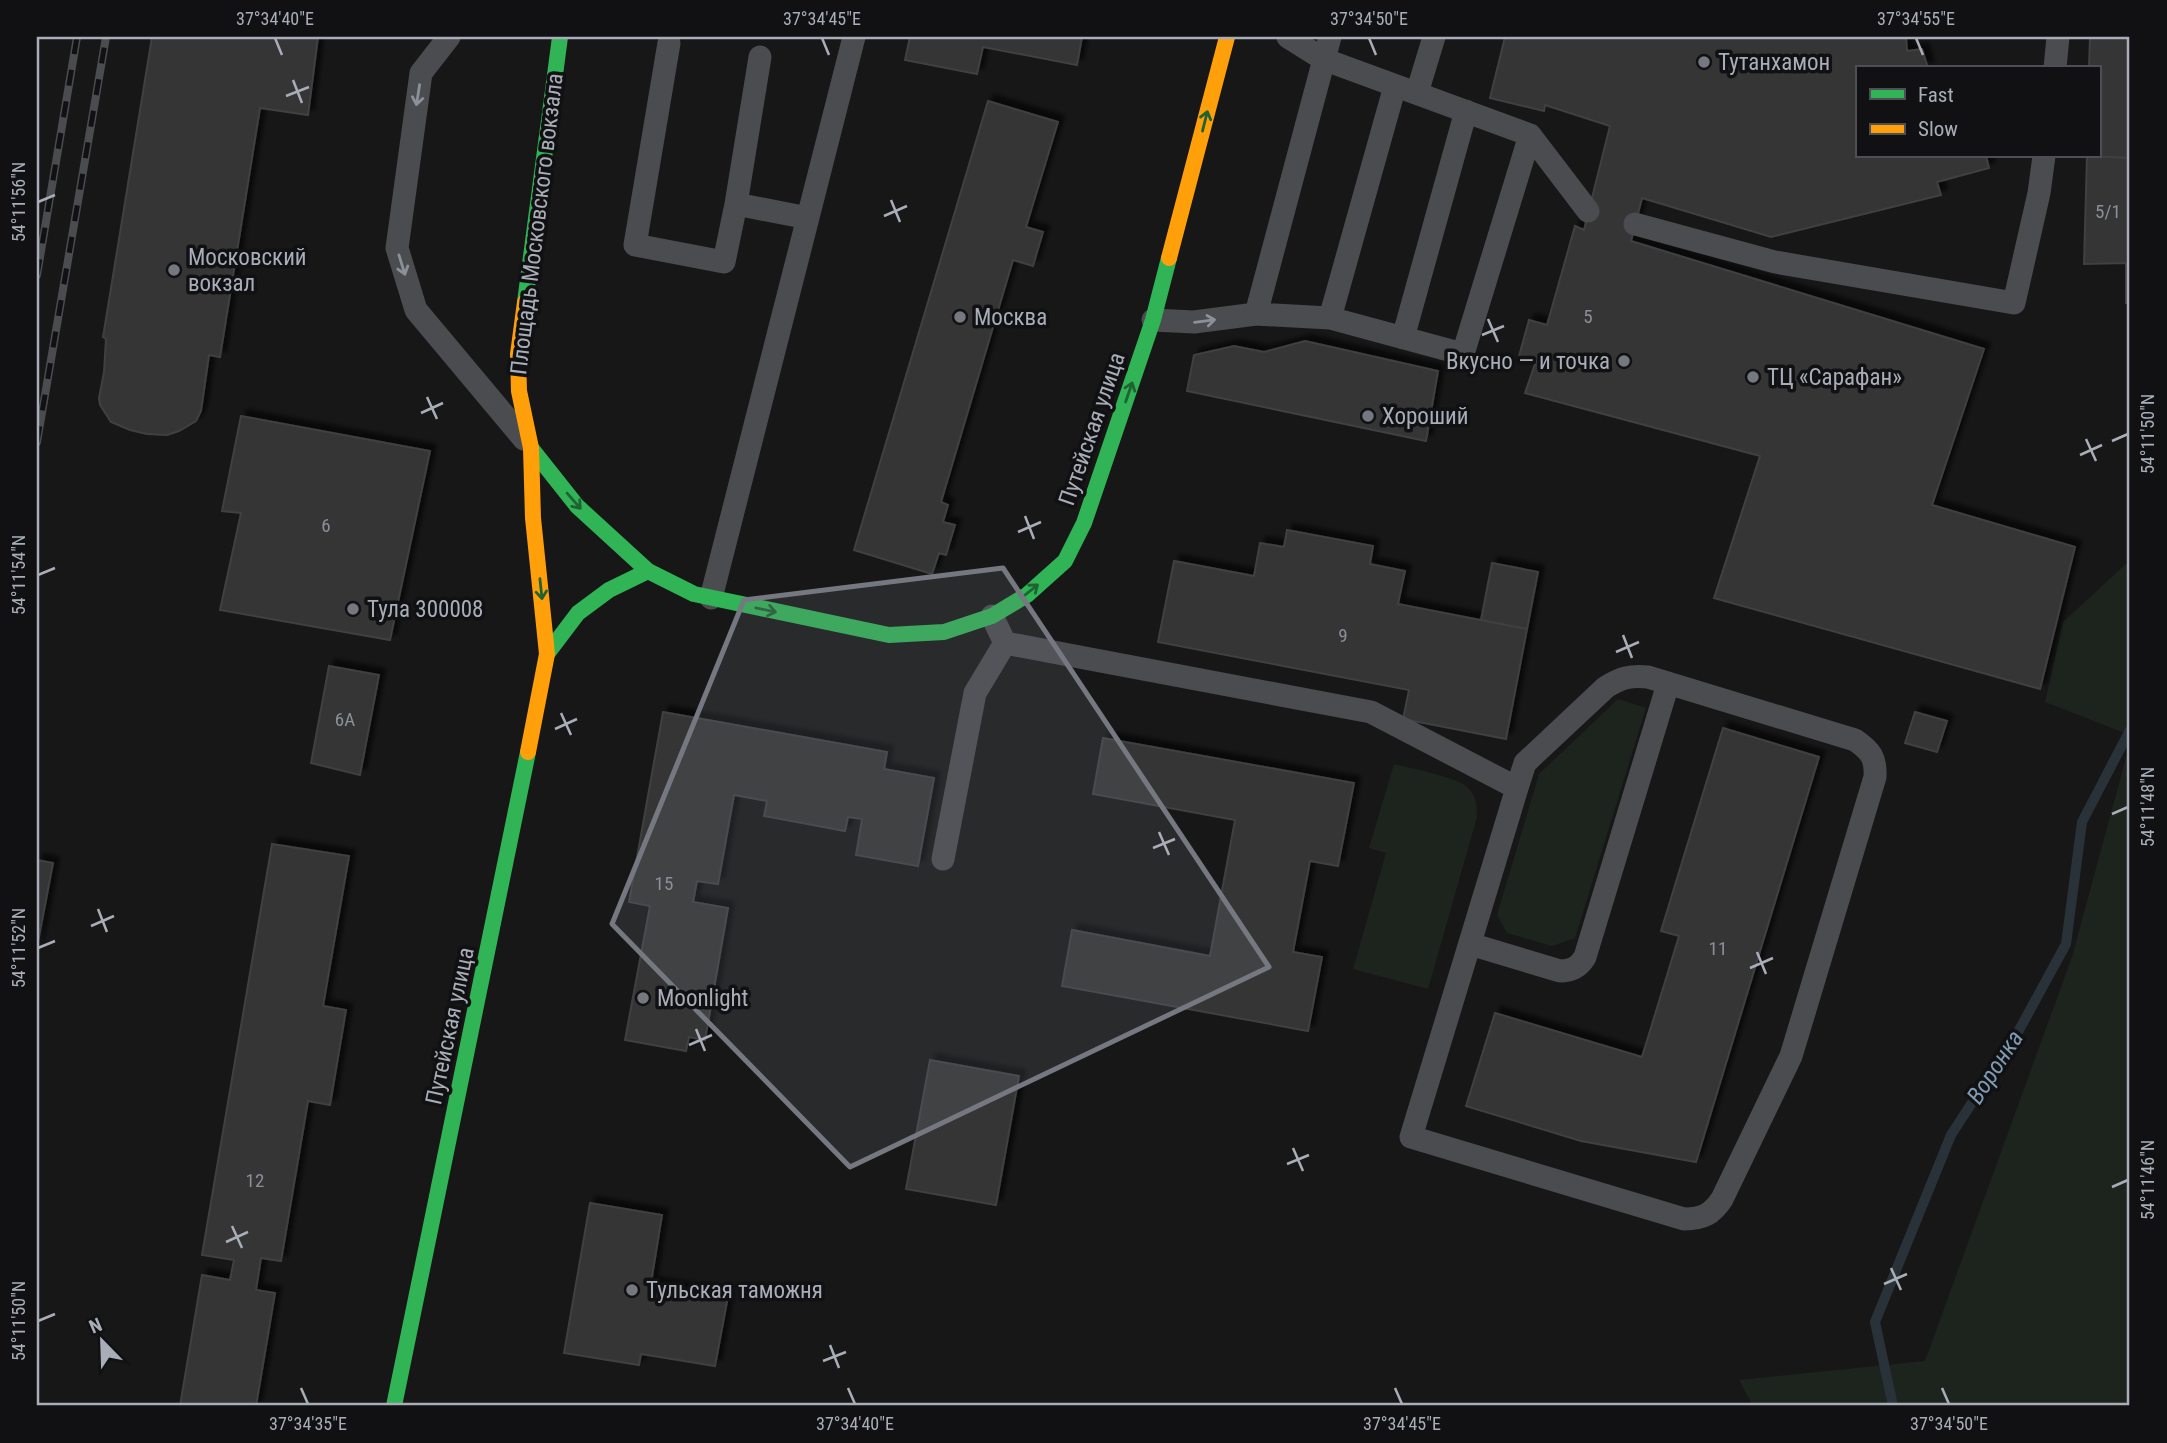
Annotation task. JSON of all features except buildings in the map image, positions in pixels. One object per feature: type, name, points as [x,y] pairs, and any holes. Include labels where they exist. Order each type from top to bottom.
[{"type":"street","name":"Площадь Московского вокзала","points":[[531,448],[519,391],[517,354],[560,37]]},
{"type":"street","name":"Путейская улица","points":[[531,448],[577,506],[648,571],[694,594],[889,635],[944,632],[992,616],[1027,595],[1065,561],[1084,523],[1153,320],[1227,37]]},
{"type":"street","points":[[531,448],[533,518],[547,654]]},
{"type":"street","points":[[547,654],[578,613],[609,590],[648,571]]},
{"type":"street","name":"Путейская улица","points":[[394,1406],[547,654]]},
{"type":"lane","name":"Площадь Московского вокзала","points":[[449,37],[421,73],[397,248],[416,310],[531,448]]},
{"type":"lane","points":[[711,598],[854,37]]},
{"type":"lane","points":[[1288,37],[1323,60],[1530,135],[1588,211]]},
{"type":"lane","points":[[1256,314],[1330,37]]},
{"type":"lane","points":[[1417,93],[1434,37]]},
{"type":"lane","points":[[2054,66],[2059,37]]},
{"type":"lane","points":[[670,43],[635,245],[724,262],[760,57]]},
{"type":"lane","points":[[1329,318],[1395,86]]},
{"type":"lane","points":[[1403,338],[1466,111]]},
{"type":"lane","points":[[1153,320],[1194,322],[1256,314],[1329,318],[1463,354],[1530,135]]},
{"type":"lane","points":[[1635,224],[1775,262],[2014,303],[2039,193],[2043,158]]},
{"type":"lane","points":[[736,204],[808,218]]},
{"type":"lane","points":[[992,616],[1005,643]]},
{"type":"lane","points":[[1005,643],[1371,712],[1517,788]]},
{"type":"lane","points":[[943,859],[975,693],[1005,643]]},
{"type":"lane","points":[[1632,675],[1855,740],[1870,750],[1876,762],[1875,777],[1790,1056],[1723,1199],[1713,1212],[1699,1219],[1684,1219],[1411,1137],[1517,788],[1525,763],[1606,687],[1619,678],[1632,675]]},
{"type":"lane","points":[[1470,944],[1560,971],[1570,971],[1586,957],[1668,684]]},
{"type":"highlighted area","points":[[1003,568],[1269,967],[850,1167],[612,924],[744,600]]},
{"type":"shaded area","points":[[2130,556],[2130,735],[2045,702],[2063,622],[2128,562]]},
{"type":"shaded area","points":[[1618,699],[1646,708],[1575,938],[1552,946],[1507,933],[1497,915],[1539,774]]},
{"type":"shaded area","points":[[2130,743],[2130,1406],[1753,1406],[1739,1380],[1925,1361],[2072,957]]},
{"type":"shaded area","points":[[1394,764],[1462,783],[1472,793],[1476,804],[1477,817],[1428,989],[1353,969],[1386,853],[1369,848]]},
{"type":"waterway","name":"Воронка","points":[[1893,1406],[1875,1322],[1951,1135],[2018,1032],[2066,944],[2082,822],[2130,730]]},
{"type":"railway","points":[[37,275],[77,37]]},
{"type":"railway","points":[[37,442],[106,37]]},
{"type":"traffic: fast","points":[[525,302],[560,37]]},
{"type":"traffic: fast","points":[[531,448],[577,506],[648,571],[694,594],[889,635],[944,632],[992,616],[1027,595],[1065,561],[1084,523],[1153,320],[1169,258]]},
{"type":"traffic: fast","points":[[547,654],[578,613],[609,590],[648,571]]},
{"type":"traffic: fast","points":[[394,1406],[528,752]]},
{"type":"traffic: slow","points":[[1169,258],[1227,37]]},
{"type":"traffic: slow","points":[[525,302],[518,354],[519,391],[531,448],[533,518],[547,654],[528,752]]},
{"type":"place","name":"Тутанхамон","points":[[1704,62]]},
{"type":"place","name":"Московский вокзал","points":[[174,270]]},
{"type":"place","name":"Москва","points":[[960,317]]},
{"type":"place","name":"Вкусно — и точка","points":[[1624,361]]},
{"type":"place","name":"ТЦ «Сарафан»","points":[[1753,377]]},
{"type":"place","name":"Хороший","points":[[1368,416]]},
{"type":"place","name":"Тула 300008","points":[[353,609]]},
{"type":"place","name":"Moonlight","points":[[643,998]]},
{"type":"place","name":"Тульская таможня","points":[[632,1290]]}]
